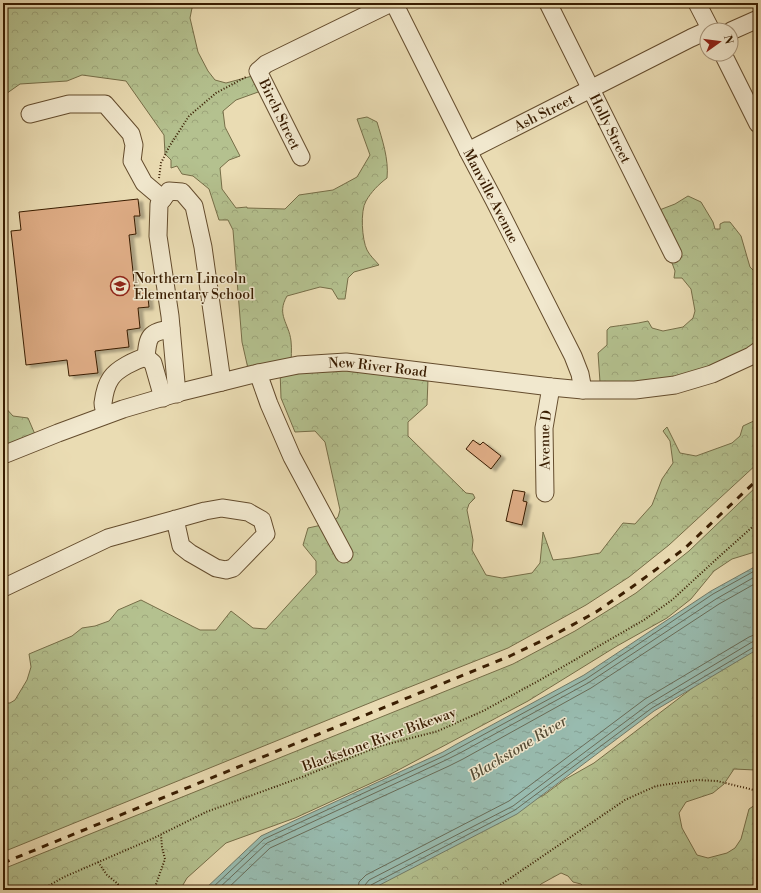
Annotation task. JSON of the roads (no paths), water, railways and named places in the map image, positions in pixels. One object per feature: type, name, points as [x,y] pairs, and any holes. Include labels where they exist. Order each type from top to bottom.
[{"type":"street","name":"Birch Street","points":[[301,157],[258,71],[266,64],[393,3]]},
{"type":"street","name":"Manville Avenue","points":[[393,3],[573,356],[580,374],[583,390]]},
{"type":"street","name":"Holly Street","points":[[548,3],[673,254]]},
{"type":"street","points":[[697,3],[706,22]]},
{"type":"street","points":[[739,27],[758,18]]},
{"type":"street","name":"Ash Street","points":[[468,151],[699,34]]},
{"type":"street","points":[[727,62],[758,124]]},
{"type":"street","points":[[30,114],[69,104],[105,104],[131,134],[134,145],[132,161],[144,183],[163,199]]},
{"type":"street","points":[[170,396],[171,329],[158,236],[159,204],[169,191],[182,192],[194,206],[203,246],[222,382]]},
{"type":"street","points":[[146,357],[148,341],[152,334],[171,329]]},
{"type":"street","name":"New River Road","points":[[3,455],[58,432],[123,409],[222,382],[298,365],[346,362],[551,387],[583,390],[635,390],[675,385],[712,374],[751,356],[758,351]]},
{"type":"street","points":[[146,357],[153,363],[170,396]]},
{"type":"street","points":[[106,416],[103,403],[107,385],[111,377],[131,362],[146,357]]},
{"type":"street","points":[[258,373],[269,404],[292,457],[344,554]]},
{"type":"street","name":"Avenue D","points":[[545,493],[544,428],[551,387]]},
{"type":"street","points":[[3,588],[108,538],[175,519],[222,508],[248,512],[262,520],[266,534],[233,568],[226,570],[216,568],[190,553],[182,546],[175,519]]},
{"type":"water","name":"Blackstone River","points":[[758,565],[758,649],[654,711],[517,814],[370,890],[204,890],[261,836],[443,752],[584,675],[711,591]]},
{"type":"railway","points":[[3,863],[510,656],[554,635],[596,612],[684,549],[758,479]]},
{"type":"place","name":"Northern Lincoln Elementary School","points":[[120,286]]}]
